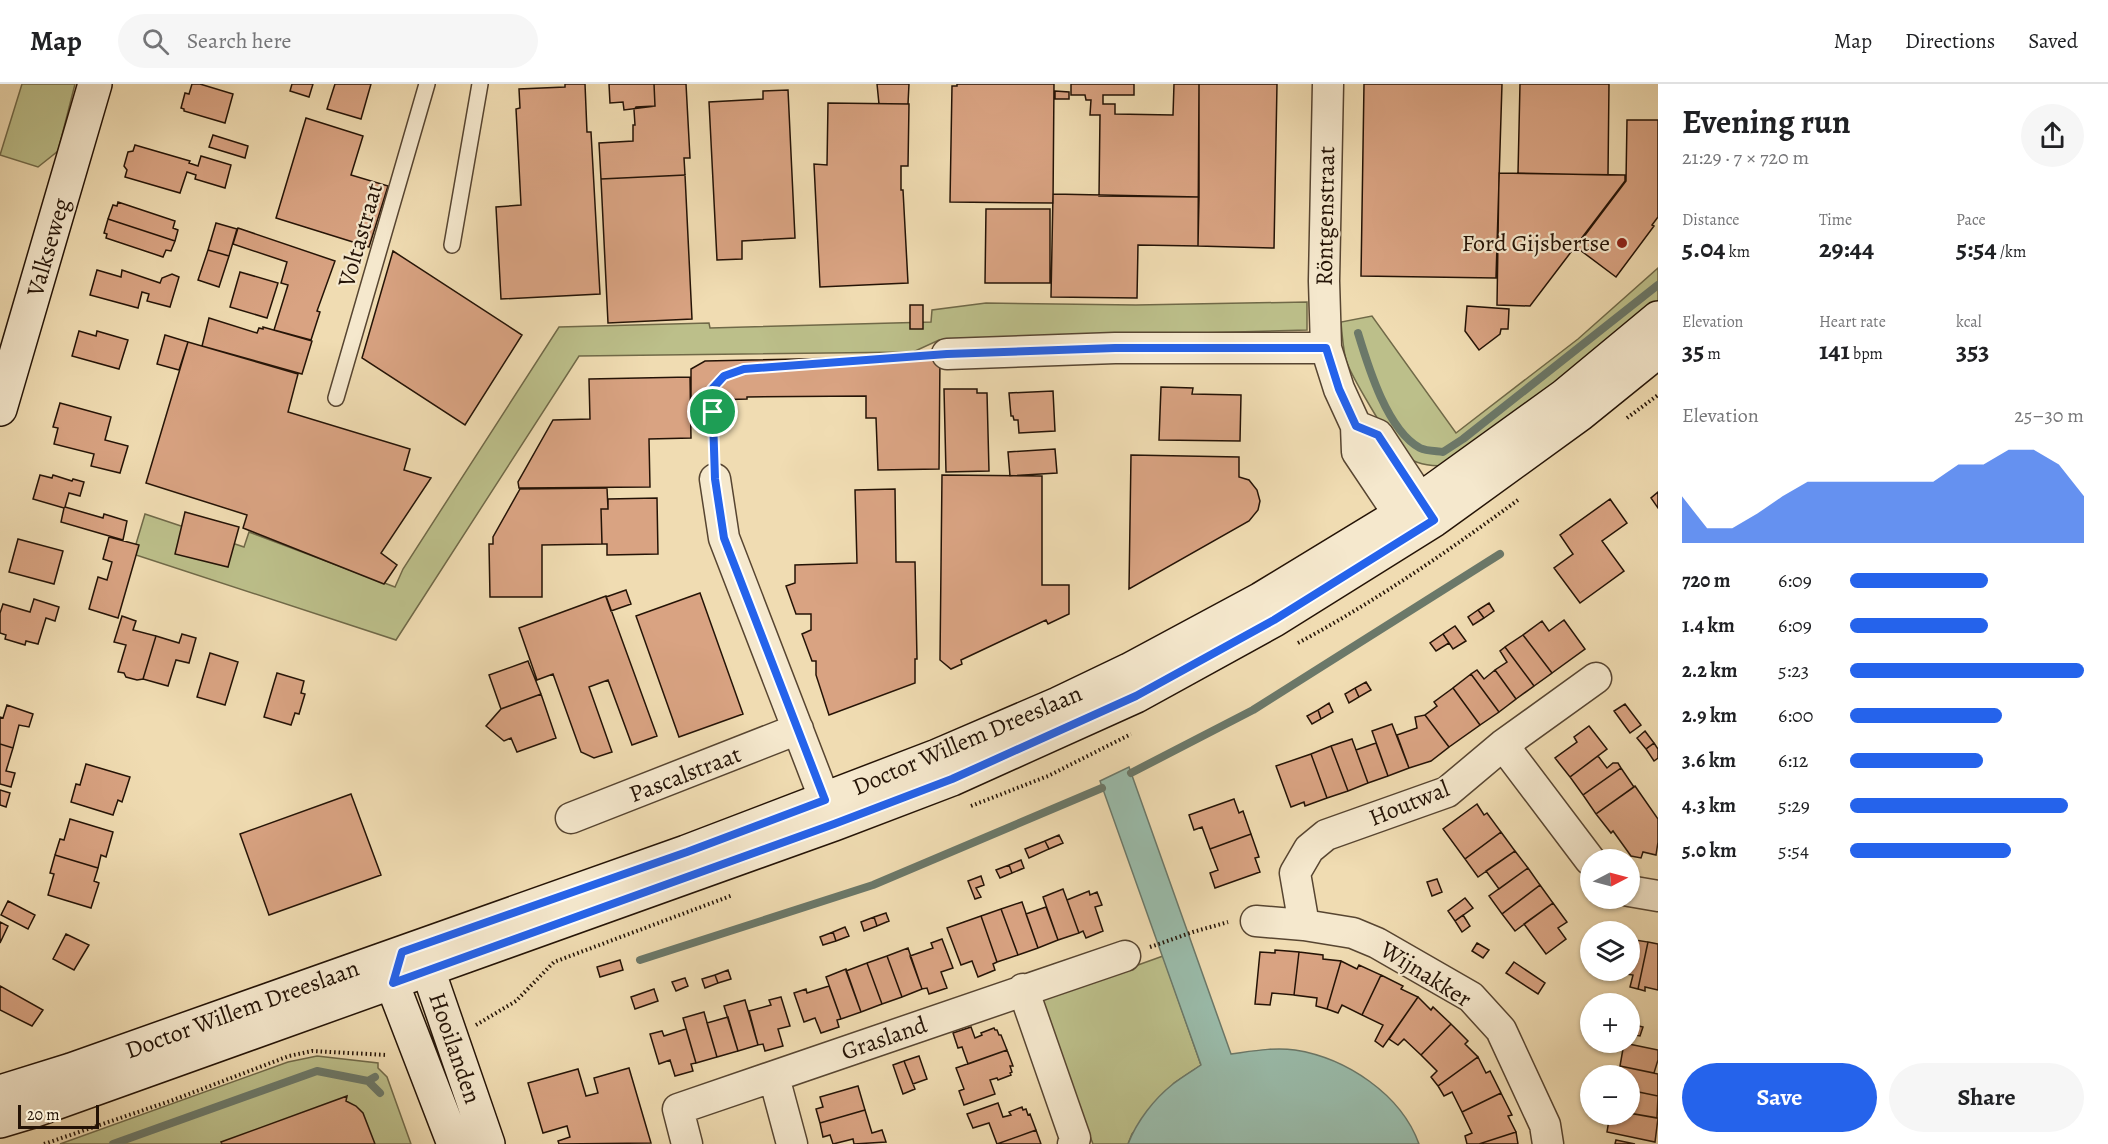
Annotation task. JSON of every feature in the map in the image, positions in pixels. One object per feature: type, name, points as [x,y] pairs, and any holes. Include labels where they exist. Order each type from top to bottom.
[{"type":"main road","name":"Valkseweg","points":[[0,410],[95,84]]},
{"type":"main road","name":"Doctor Willem Dreeslaan","points":[[1417,517],[1658,318]]},
{"type":"main road","name":"Doctor Willem Dreeslaan","points":[[0,1092],[415,961],[830,812],[938,756],[1058,704],[1129,670],[1417,517],[1579,415],[1658,351]]},
{"type":"main road","name":"Hooilanden","points":[[454,1144],[393,983],[415,961],[488,1144]]},
{"type":"main road","name":"Doctor Willem Dreeslaan","points":[[0,1121],[393,983]]},
{"type":"street","name":"Röntgenstraat","points":[[1328,84],[1324,280],[1326,348],[1339,389],[1356,426],[1378,435],[1417,517]]},
{"type":"street","points":[[947,354],[1115,348],[1326,348]]},
{"type":"street","points":[[715,479],[724,538],[830,812]]},
{"type":"street","name":"Houtwal","points":[[1304,925],[1295,873],[1309,849],[1326,835],[1447,792],[1503,745],[1596,678]]},
{"type":"street","name":"Pascalstraat","points":[[572,818],[798,729]]},
{"type":"street","points":[[1503,745],[1582,849]]},
{"type":"street","points":[[1640,893],[1658,896]]},
{"type":"street","name":"Wijnakker","points":[[1256,921],[1304,925],[1353,933],[1377,943],[1471,997],[1501,1030],[1545,1125],[1548,1144]]},
{"type":"street","name":"Grasland","points":[[687,1144],[678,1109],[1023,989],[1125,956]]},
{"type":"street","points":[[1023,989],[1075,1138],[1073,1144]]},
{"type":"street","points":[[774,1077],[792,1144]]},
{"type":"lane","name":"Voltastraat","points":[[336,398],[427,84]]},
{"type":"lane","points":[[452,245],[480,84]]},
{"type":"path","points":[[715,479],[712,389],[724,376],[744,369],[947,354]]},
{"type":"path","points":[[1155,945],[1222,923],[1256,921]]},
{"type":"green space","points":[[22,84],[75,84],[58,151],[38,167],[0,155]]},
{"type":"green space","points":[[1658,268],[1658,309],[1449,465],[1424,464],[1412,460],[1401,452],[1371,408],[1346,360],[1341,322],[1372,316],[1456,433],[1578,339]]},
{"type":"green space","points":[[1307,302],[1307,330],[939,340],[913,352],[579,356],[396,640],[133,554],[145,514],[244,547],[249,532],[395,587],[403,569],[559,327],[709,323],[710,328],[931,322],[932,310],[986,303],[1136,305]]},
{"type":"green space","points":[[1163,956],[1201,1065],[1174,1083],[1132,1134],[1128,1144],[1093,1144],[1043,1014],[1035,1002]]},
{"type":"green space","points":[[317,1056],[378,1063],[378,1068],[387,1077],[411,1144],[60,1144],[288,1062]]},
{"type":"shaded area","points":[[1129,767],[1231,1054],[1263,1050],[1295,1050],[1314,1054],[1352,1070],[1385,1094],[1399,1109],[1411,1126],[1419,1144],[1128,1144],[1141,1119],[1159,1096],[1176,1081],[1201,1065],[1100,781]]},
{"type":"building","points":[[192,84],[200,84],[233,94],[225,123],[184,111],[181,108],[185,93],[189,94]]},
{"type":"building","points":[[292,84],[313,84],[309,97],[290,91]]},
{"type":"building","points":[[335,84],[371,84],[361,119],[327,109]]},
{"type":"building","points":[[565,84],[585,84],[587,132],[591,132],[600,294],[501,299],[496,207],[521,205],[516,109],[520,108],[519,89],[565,87]]},
{"type":"building","points":[[609,84],[654,84],[655,106],[624,110],[623,102],[610,103]]},
{"type":"building","points":[[654,84],[686,84],[690,158],[684,158],[685,175],[601,179],[599,143],[633,141],[634,110],[636,107],[655,106]]},
{"type":"building","points":[[877,84],[909,84],[908,104],[879,104]]},
{"type":"building","points":[[957,84],[1054,84],[1053,203],[950,202],[952,86],[957,86]]},
{"type":"building","points":[[1071,84],[1134,84],[1134,95],[1103,95],[1103,104],[1115,104],[1115,114],[1173,115],[1174,84],[1199,84],[1199,197],[1099,196],[1100,115],[1090,115],[1091,100],[1086,100],[1085,95],[1071,95]]},
{"type":"building","points":[[1199,84],[1277,84],[1274,248],[1198,246]]},
{"type":"building","points":[[1364,84],[1502,84],[1496,278],[1361,276]]},
{"type":"building","points":[[1520,84],[1609,84],[1608,175],[1518,173]]},
{"type":"building","points":[[788,90],[795,238],[742,241],[742,259],[717,260],[709,102],[763,99],[763,91]]},
{"type":"building","points":[[1055,91],[1069,92],[1069,99],[1055,99]]},
{"type":"building","points":[[828,103],[909,104],[908,166],[901,166],[908,283],[820,287],[814,164],[827,165]]},
{"type":"building","points":[[306,118],[363,136],[351,175],[388,186],[369,247],[276,218]]},
{"type":"building","points":[[1627,120],[1658,120],[1658,217],[1652,225],[1654,226],[1616,277],[1576,247],[1626,181]]},
{"type":"building","points":[[213,135],[248,146],[245,158],[209,147]]},
{"type":"building","points":[[135,145],[190,161],[189,163],[198,166],[201,156],[231,165],[225,188],[195,179],[196,175],[187,172],[180,193],[125,177],[127,170],[124,166],[128,152],[133,151]]},
{"type":"building","points":[[1499,173],[1625,175],[1625,181],[1530,306],[1497,305]]},
{"type":"building","points":[[685,175],[692,319],[608,323],[601,179]]},
{"type":"building","points":[[1053,194],[1199,197],[1198,246],[1138,245],[1137,298],[1051,297]]},
{"type":"building","points":[[118,202],[175,221],[173,228],[178,230],[175,241],[108,219],[113,205],[117,206]]},
{"type":"building","points":[[986,209],[1050,209],[1050,283],[985,283]]},
{"type":"building","points":[[108,219],[175,241],[171,251],[166,250],[163,257],[106,238],[107,234],[104,233]]},
{"type":"building","points":[[216,223],[237,229],[229,256],[208,250]]},
{"type":"building","points":[[238,228],[335,261],[317,311],[320,312],[311,340],[274,330],[288,285],[281,283],[287,262],[233,244]]},
{"type":"building","points":[[208,250],[229,256],[219,287],[198,280]]},
{"type":"building","points":[[393,251],[522,335],[465,425],[362,358]]},
{"type":"building","points":[[97,270],[121,277],[122,270],[160,283],[162,278],[172,274],[179,277],[170,307],[147,301],[149,294],[142,292],[138,308],[90,295]]},
{"type":"building","points":[[240,272],[278,283],[267,318],[230,307]]},
{"type":"building","points":[[910,305],[923,305],[923,329],[910,329]]},
{"type":"building","points":[[1467,306],[1509,309],[1508,329],[1501,329],[1500,334],[1479,350],[1465,331]]},
{"type":"building","points":[[209,318],[257,333],[259,328],[263,329],[263,327],[312,341],[302,374],[202,346]]},
{"type":"building","points":[[79,331],[96,336],[97,331],[128,340],[119,369],[72,356]]},
{"type":"building","points":[[165,335],[188,342],[179,370],[157,364]]},
{"type":"building","points":[[188,342],[298,374],[288,412],[410,449],[404,470],[431,478],[381,553],[397,565],[384,584],[243,528],[247,515],[146,483]]},
{"type":"building","points":[[940,356],[939,469],[878,470],[876,418],[866,418],[866,396],[691,400],[691,369],[705,361]]},
{"type":"building","points":[[690,377],[691,438],[649,439],[650,487],[519,488],[518,482],[553,420],[590,419],[589,379]]},
{"type":"building","points":[[1161,387],[1193,388],[1192,394],[1241,395],[1240,441],[1159,440]]},
{"type":"building","points":[[944,389],[977,389],[977,393],[987,393],[989,471],[946,472]]},
{"type":"building","points":[[1053,391],[1055,431],[1019,433],[1018,420],[1014,420],[1011,416],[1009,393]]},
{"type":"building","points":[[60,403],[111,417],[105,440],[128,446],[120,473],[91,466],[94,454],[54,444],[58,428],[53,427]]},
{"type":"building","points":[[1055,449],[1057,473],[1010,476],[1008,452]]},
{"type":"building","points":[[1131,455],[1239,457],[1239,477],[1249,480],[1257,490],[1260,501],[1258,510],[1249,521],[1129,589]]},
{"type":"building","points":[[40,475],[52,478],[53,475],[84,482],[80,496],[69,493],[65,507],[103,518],[104,514],[127,521],[123,540],[61,522],[64,508],[33,499]]},
{"type":"building","points":[[942,475],[1042,476],[1042,585],[1069,585],[1069,614],[1048,624],[1046,620],[961,660],[962,664],[951,669],[940,660]]},
{"type":"building","points":[[607,488],[608,509],[601,509],[602,544],[542,545],[542,597],[490,597],[489,544],[493,544],[493,537],[520,489]]},
{"type":"building","points":[[895,489],[896,562],[915,562],[917,659],[915,659],[915,683],[829,715],[816,675],[816,661],[812,661],[802,634],[811,630],[811,614],[796,614],[786,586],[795,583],[795,565],[857,563],[855,490]]},
{"type":"building","points":[[1658,492],[1658,508],[1651,498]]},
{"type":"building","points":[[657,498],[658,554],[607,555],[607,544],[602,544],[601,509],[608,509],[608,499]]},
{"type":"building","points":[[1610,499],[1627,523],[1602,541],[1624,571],[1580,603],[1554,568],[1573,554],[1560,535]]},
{"type":"building","points":[[185,512],[239,527],[228,567],[175,554]]},
{"type":"building","points":[[109,537],[139,545],[118,618],[89,609],[98,577],[107,580],[112,562],[103,559]]},
{"type":"building","points":[[18,539],[63,551],[54,584],[9,572]]},
{"type":"building","points":[[626,590],[631,604],[611,611],[606,597]]},
{"type":"building","points":[[700,593],[743,714],[679,737],[636,616]]},
{"type":"building","points":[[606,596],[657,736],[632,745],[608,680],[589,687],[612,752],[594,758],[581,752],[553,674],[537,680],[519,628]]},
{"type":"building","points":[[34,599],[59,607],[55,621],[46,618],[38,644],[26,641],[25,645],[5,639],[6,635],[0,633],[0,613],[3,604],[30,612]]},
{"type":"building","points":[[1489,603],[1494,611],[1484,618],[1478,610]]},
{"type":"building","points":[[1478,610],[1484,618],[1473,625],[1468,617]]},
{"type":"building","points":[[122,616],[136,621],[133,630],[156,636],[143,679],[126,677],[124,673],[118,672],[126,645],[114,642]]},
{"type":"building","points":[[1564,620],[1585,649],[1552,673],[1523,635],[1542,621],[1549,631]]},
{"type":"building","points":[[1455,626],[1466,641],[1453,649],[1443,634]]},
{"type":"building","points":[[182,634],[196,638],[189,663],[176,660],[168,686],[143,679],[156,636],[179,643]]},
{"type":"building","points":[[1443,634],[1449,643],[1436,651],[1430,643]]},
{"type":"building","points":[[1523,635],[1552,673],[1534,686],[1505,647]]},
{"type":"building","points":[[1505,647],[1534,686],[1516,699],[1495,670],[1507,662],[1500,651]]},
{"type":"building","points":[[210,653],[238,662],[225,705],[197,697]]},
{"type":"building","points":[[528,661],[541,694],[501,709],[489,675]]},
{"type":"building","points":[[1477,670],[1484,679],[1495,670],[1516,699],[1499,712],[1471,674]]},
{"type":"building","points":[[277,673],[304,681],[301,693],[305,694],[299,714],[295,713],[291,725],[264,717]]},
{"type":"building","points":[[1471,674],[1499,712],[1480,725],[1453,688]]},
{"type":"building","points":[[1366,682],[1371,690],[1359,697],[1355,688]]},
{"type":"building","points":[[1355,688],[1359,697],[1349,703],[1345,694]]},
{"type":"building","points":[[1453,688],[1480,725],[1449,747],[1425,715],[1437,706],[1434,702]]},
{"type":"building","points":[[541,694],[556,738],[517,752],[511,738],[504,741],[486,726],[501,709]]},
{"type":"building","points":[[1329,703],[1333,712],[1321,719],[1318,710]]},
{"type":"building","points":[[1625,704],[1641,725],[1630,733],[1614,711]]},
{"type":"building","points":[[7,705],[33,714],[29,727],[19,725],[13,748],[0,744],[0,717],[3,718]]},
{"type":"building","points":[[1318,710],[1321,719],[1312,724],[1307,716]]},
{"type":"building","points":[[1425,715],[1449,747],[1431,761],[1409,768],[1397,735],[1417,728],[1415,717]]},
{"type":"building","points":[[1392,724],[1409,768],[1388,776],[1372,731]]},
{"type":"building","points":[[1589,726],[1607,749],[1570,777],[1555,758],[1577,742],[1574,737]]},
{"type":"building","points":[[1645,731],[1654,743],[1646,749],[1637,738]]},
{"type":"building","points":[[1352,739],[1368,783],[1348,791],[1331,746]]},
{"type":"building","points":[[1376,743],[1388,776],[1368,783],[1356,750]]},
{"type":"building","points":[[1654,743],[1658,749],[1658,758],[1654,761],[1646,749]]},
{"type":"building","points":[[0,744],[13,748],[6,771],[15,773],[11,787],[0,784]]},
{"type":"building","points":[[1331,746],[1348,791],[1327,798],[1311,754]]},
{"type":"building","points":[[1311,754],[1327,798],[1305,806],[1304,802],[1291,807],[1276,766]]},
{"type":"building","points":[[1598,756],[1607,768],[1613,763],[1618,763],[1621,768],[1583,795],[1570,777]]},
{"type":"building","points":[[86,764],[130,777],[122,802],[118,800],[113,815],[71,802],[76,784],[80,785]]},
{"type":"building","points":[[1621,768],[1634,787],[1596,814],[1583,795]]},
{"type":"building","points":[[1635,786],[1658,819],[1656,855],[1643,852],[1641,858],[1640,849],[1626,849],[1613,831],[1611,833],[1596,814]]},
{"type":"building","points":[[0,790],[10,793],[6,807],[0,805]]},
{"type":"building","points":[[351,794],[381,875],[269,915],[240,834]]},
{"type":"building","points":[[1234,799],[1239,813],[1243,811],[1251,834],[1210,849],[1202,827],[1194,830],[1189,815]]},
{"type":"building","points":[[1477,804],[1484,815],[1487,813],[1501,832],[1465,859],[1443,829]]},
{"type":"building","points":[[70,819],[113,832],[106,857],[101,855],[98,868],[55,855],[60,839],[64,840]]},
{"type":"building","points":[[1501,832],[1515,851],[1478,877],[1465,859]]},
{"type":"building","points":[[1251,834],[1259,857],[1255,858],[1260,872],[1215,888],[1210,873],[1218,870],[1210,849]]},
{"type":"building","points":[[1059,835],[1063,843],[1049,849],[1045,841]]},
{"type":"building","points":[[1045,841],[1049,849],[1029,858],[1025,849]]},
{"type":"building","points":[[1515,851],[1528,868],[1499,889],[1486,871]]},
{"type":"building","points":[[55,855],[98,868],[94,881],[99,883],[91,908],[48,895],[54,874],[50,873]]},
{"type":"building","points":[[1021,860],[1024,868],[1012,873],[1009,865]]},
{"type":"building","points":[[1009,865],[1012,873],[1000,878],[996,870]]},
{"type":"building","points":[[1528,868],[1540,885],[1502,914],[1489,896]]},
{"type":"building","points":[[981,876],[984,885],[976,888],[981,897],[975,899],[968,881]]},
{"type":"building","points":[[1437,879],[1442,892],[1432,896],[1427,882]]},
{"type":"building","points":[[1540,885],[1553,903],[1515,931],[1502,914]]},
{"type":"building","points":[[1063,889],[1079,933],[1058,940],[1043,897]]},
{"type":"building","points":[[1089,891],[1090,895],[1097,892],[1102,905],[1095,907],[1103,931],[1086,938],[1083,931],[1079,933],[1067,900]]},
{"type":"building","points":[[1465,898],[1473,908],[1455,921],[1448,911]]},
{"type":"building","points":[[8,901],[35,915],[28,929],[1,915]]},
{"type":"building","points":[[1022,902],[1038,948],[1018,955],[1001,909]]},
{"type":"building","points":[[1553,903],[1567,922],[1558,928],[1566,939],[1546,954],[1524,924]]},
{"type":"building","points":[[1046,907],[1058,940],[1038,948],[1026,914]]},
{"type":"building","points":[[1001,909],[1018,955],[997,962],[981,916]]},
{"type":"building","points":[[886,913],[889,921],[877,926],[874,917]]},
{"type":"building","points":[[1463,915],[1470,926],[1462,932],[1455,921]]},
{"type":"building","points":[[981,916],[997,962],[993,964],[995,970],[978,977],[972,961],[961,965],[947,928]]},
{"type":"building","points":[[874,917],[877,926],[864,931],[861,922]]},
{"type":"building","points":[[0,922],[8,926],[0,943]]},
{"type":"building","points":[[845,927],[849,936],[836,941],[833,932]]},
{"type":"building","points":[[833,932],[836,941],[823,945],[820,937]]},
{"type":"building","points":[[66,934],[89,945],[74,970],[53,959]]},
{"type":"building","points":[[942,939],[953,968],[941,972],[947,988],[929,994],[927,988],[922,989],[910,956],[933,948],[931,943]]},
{"type":"building","points":[[1640,941],[1648,942],[1640,980]]},
{"type":"building","points":[[1648,942],[1658,944],[1658,990],[1645,987],[1645,991],[1638,989]]},
{"type":"building","points":[[1477,943],[1489,950],[1483,958],[1472,951]]},
{"type":"building","points":[[908,948],[922,989],[902,997],[887,956]]},
{"type":"building","points":[[1275,950],[1299,952],[1294,995],[1272,993],[1270,1005],[1255,1004],[1260,952],[1275,953]]},
{"type":"building","points":[[1299,952],[1323,955],[1323,959],[1341,961],[1327,1009],[1316,1006],[1317,998],[1294,995]]},
{"type":"building","points":[[887,956],[902,997],[882,1004],[867,963]]},
{"type":"building","points":[[620,960],[623,970],[600,977],[597,967]]},
{"type":"building","points":[[1341,961],[1357,969],[1359,965],[1381,975],[1362,1015],[1342,1005],[1338,1013],[1327,1009]]},
{"type":"building","points":[[1514,962],[1545,983],[1538,994],[1506,973]]},
{"type":"building","points":[[867,963],[882,1004],[861,1012],[846,971]]},
{"type":"building","points":[[846,969],[861,1012],[841,1019],[826,977]]},
{"type":"building","points":[[728,970],[731,979],[718,983],[715,975]]},
{"type":"building","points":[[715,975],[718,983],[705,988],[702,979]]},
{"type":"building","points":[[1381,975],[1403,986],[1401,989],[1418,997],[1383,1047],[1375,1041],[1383,1025],[1362,1015]]},
{"type":"building","points":[[685,978],[688,986],[676,991],[672,982]]},
{"type":"building","points":[[1632,981],[1640,981],[1638,989],[1630,987]]},
{"type":"building","points":[[0,986],[43,1010],[32,1026],[0,1010]]},
{"type":"building","points":[[829,986],[841,1019],[837,1020],[839,1027],[821,1033],[815,1018],[804,1022],[794,993],[806,989],[807,993]]},
{"type":"building","points":[[654,989],[658,1001],[635,1009],[631,997]]},
{"type":"building","points":[[781,997],[790,1026],[778,1029],[783,1046],[765,1051],[763,1044],[758,1045],[749,1011],[771,1005],[769,1000]]},
{"type":"building","points":[[1418,997],[1431,1010],[1433,1007],[1451,1024],[1421,1055],[1404,1039],[1398,1045],[1389,1039]]},
{"type":"building","points":[[745,1000],[758,1045],[738,1051],[724,1006]]},
{"type":"building","points":[[704,1012],[717,1057],[696,1063],[683,1018]]},
{"type":"building","points":[[728,1017],[738,1051],[717,1057],[707,1023]]},
{"type":"building","points":[[1451,1024],[1468,1041],[1465,1044],[1478,1057],[1438,1086],[1431,1077],[1437,1071],[1421,1055]]},
{"type":"building","points":[[971,1027],[975,1038],[994,1028],[1001,1035],[1007,1050],[968,1064],[962,1047],[958,1048],[953,1033]]},
{"type":"building","points":[[686,1029],[696,1063],[691,1064],[693,1071],[675,1076],[670,1060],[659,1064],[650,1034],[662,1031],[664,1036]]},
{"type":"building","points":[[1640,1046],[1658,1050],[1654,1073],[1640,1070],[1640,1065],[1620,1065],[1622,1053],[1640,1053]]},
{"type":"building","points":[[1007,1050],[1013,1066],[1010,1066],[1011,1075],[998,1080],[997,1078],[990,1080],[995,1094],[964,1105],[959,1091],[964,1089],[956,1068]]},
{"type":"building","points":[[919,1056],[927,1079],[913,1084],[904,1061]]},
{"type":"building","points":[[1478,1057],[1486,1073],[1490,1071],[1501,1093],[1462,1112],[1452,1092],[1444,1096],[1438,1086]]},
{"type":"building","points":[[904,1061],[915,1089],[903,1094],[893,1065]]},
{"type":"building","points":[[629,1068],[651,1143],[559,1144],[558,1141],[570,1137],[567,1126],[543,1133],[528,1083],[578,1069],[586,1096],[598,1093],[594,1078]]},
{"type":"building","points":[[1640,1070],[1658,1074],[1658,1096],[1640,1092]]},
{"type":"building","points":[[858,1086],[865,1110],[820,1123],[816,1109],[823,1107],[820,1097]]},
{"type":"building","points":[[1640,1092],[1658,1096],[1657,1118],[1640,1115]]},
{"type":"building","points":[[1501,1093],[1512,1115],[1508,1116],[1516,1132],[1479,1144],[1467,1144],[1465,1136],[1472,1133],[1462,1112]]},
{"type":"building","points":[[347,1096],[346,1101],[363,1113],[375,1144],[222,1144],[221,1142]]},
{"type":"building","points":[[998,1103],[1003,1117],[1011,1115],[1009,1112],[1022,1107],[1023,1110],[1026,1109],[1036,1130],[997,1144],[989,1123],[973,1128],[967,1114]]},
{"type":"building","points":[[865,1110],[872,1133],[882,1130],[886,1142],[854,1144],[853,1139],[833,1144],[830,1135],[823,1137],[820,1123]]},
{"type":"building","points":[[1640,1115],[1658,1118],[1655,1142],[1607,1132],[1608,1125],[1640,1125]]},
{"type":"building","points":[[1036,1130],[1041,1144],[997,1144]]},
{"type":"building","points":[[1516,1132],[1518,1144],[1479,1144]]},
{"type":"building","points":[[1616,1140],[1635,1144],[1615,1144]]},
{"type":"waterway","points":[[1358,333],[1380,396],[1398,427],[1420,448],[1443,452],[1463,439],[1658,285]]},
{"type":"waterway","points":[[1131,773],[1253,710],[1500,554]]},
{"type":"waterway","points":[[640,960],[873,885],[1102,788]]},
{"type":"waterway","points":[[113,1144],[317,1071],[368,1081],[375,1077]]},
{"type":"waterway","points":[[368,1081],[380,1093]]},
{"type":"place","name":"Ford Gijsbertse","points":[[1622,243]]},
{"type":"route","points":[[1115,348],[1326,348],[1339,389],[1356,426],[1378,435],[1434,520],[1274,620],[1136,696],[952,779],[834,824],[393,983],[402,952],[687,852],[825,800],[724,538],[715,479],[713,412],[712,389],[724,376],[744,369],[947,354],[1115,348]]}]
